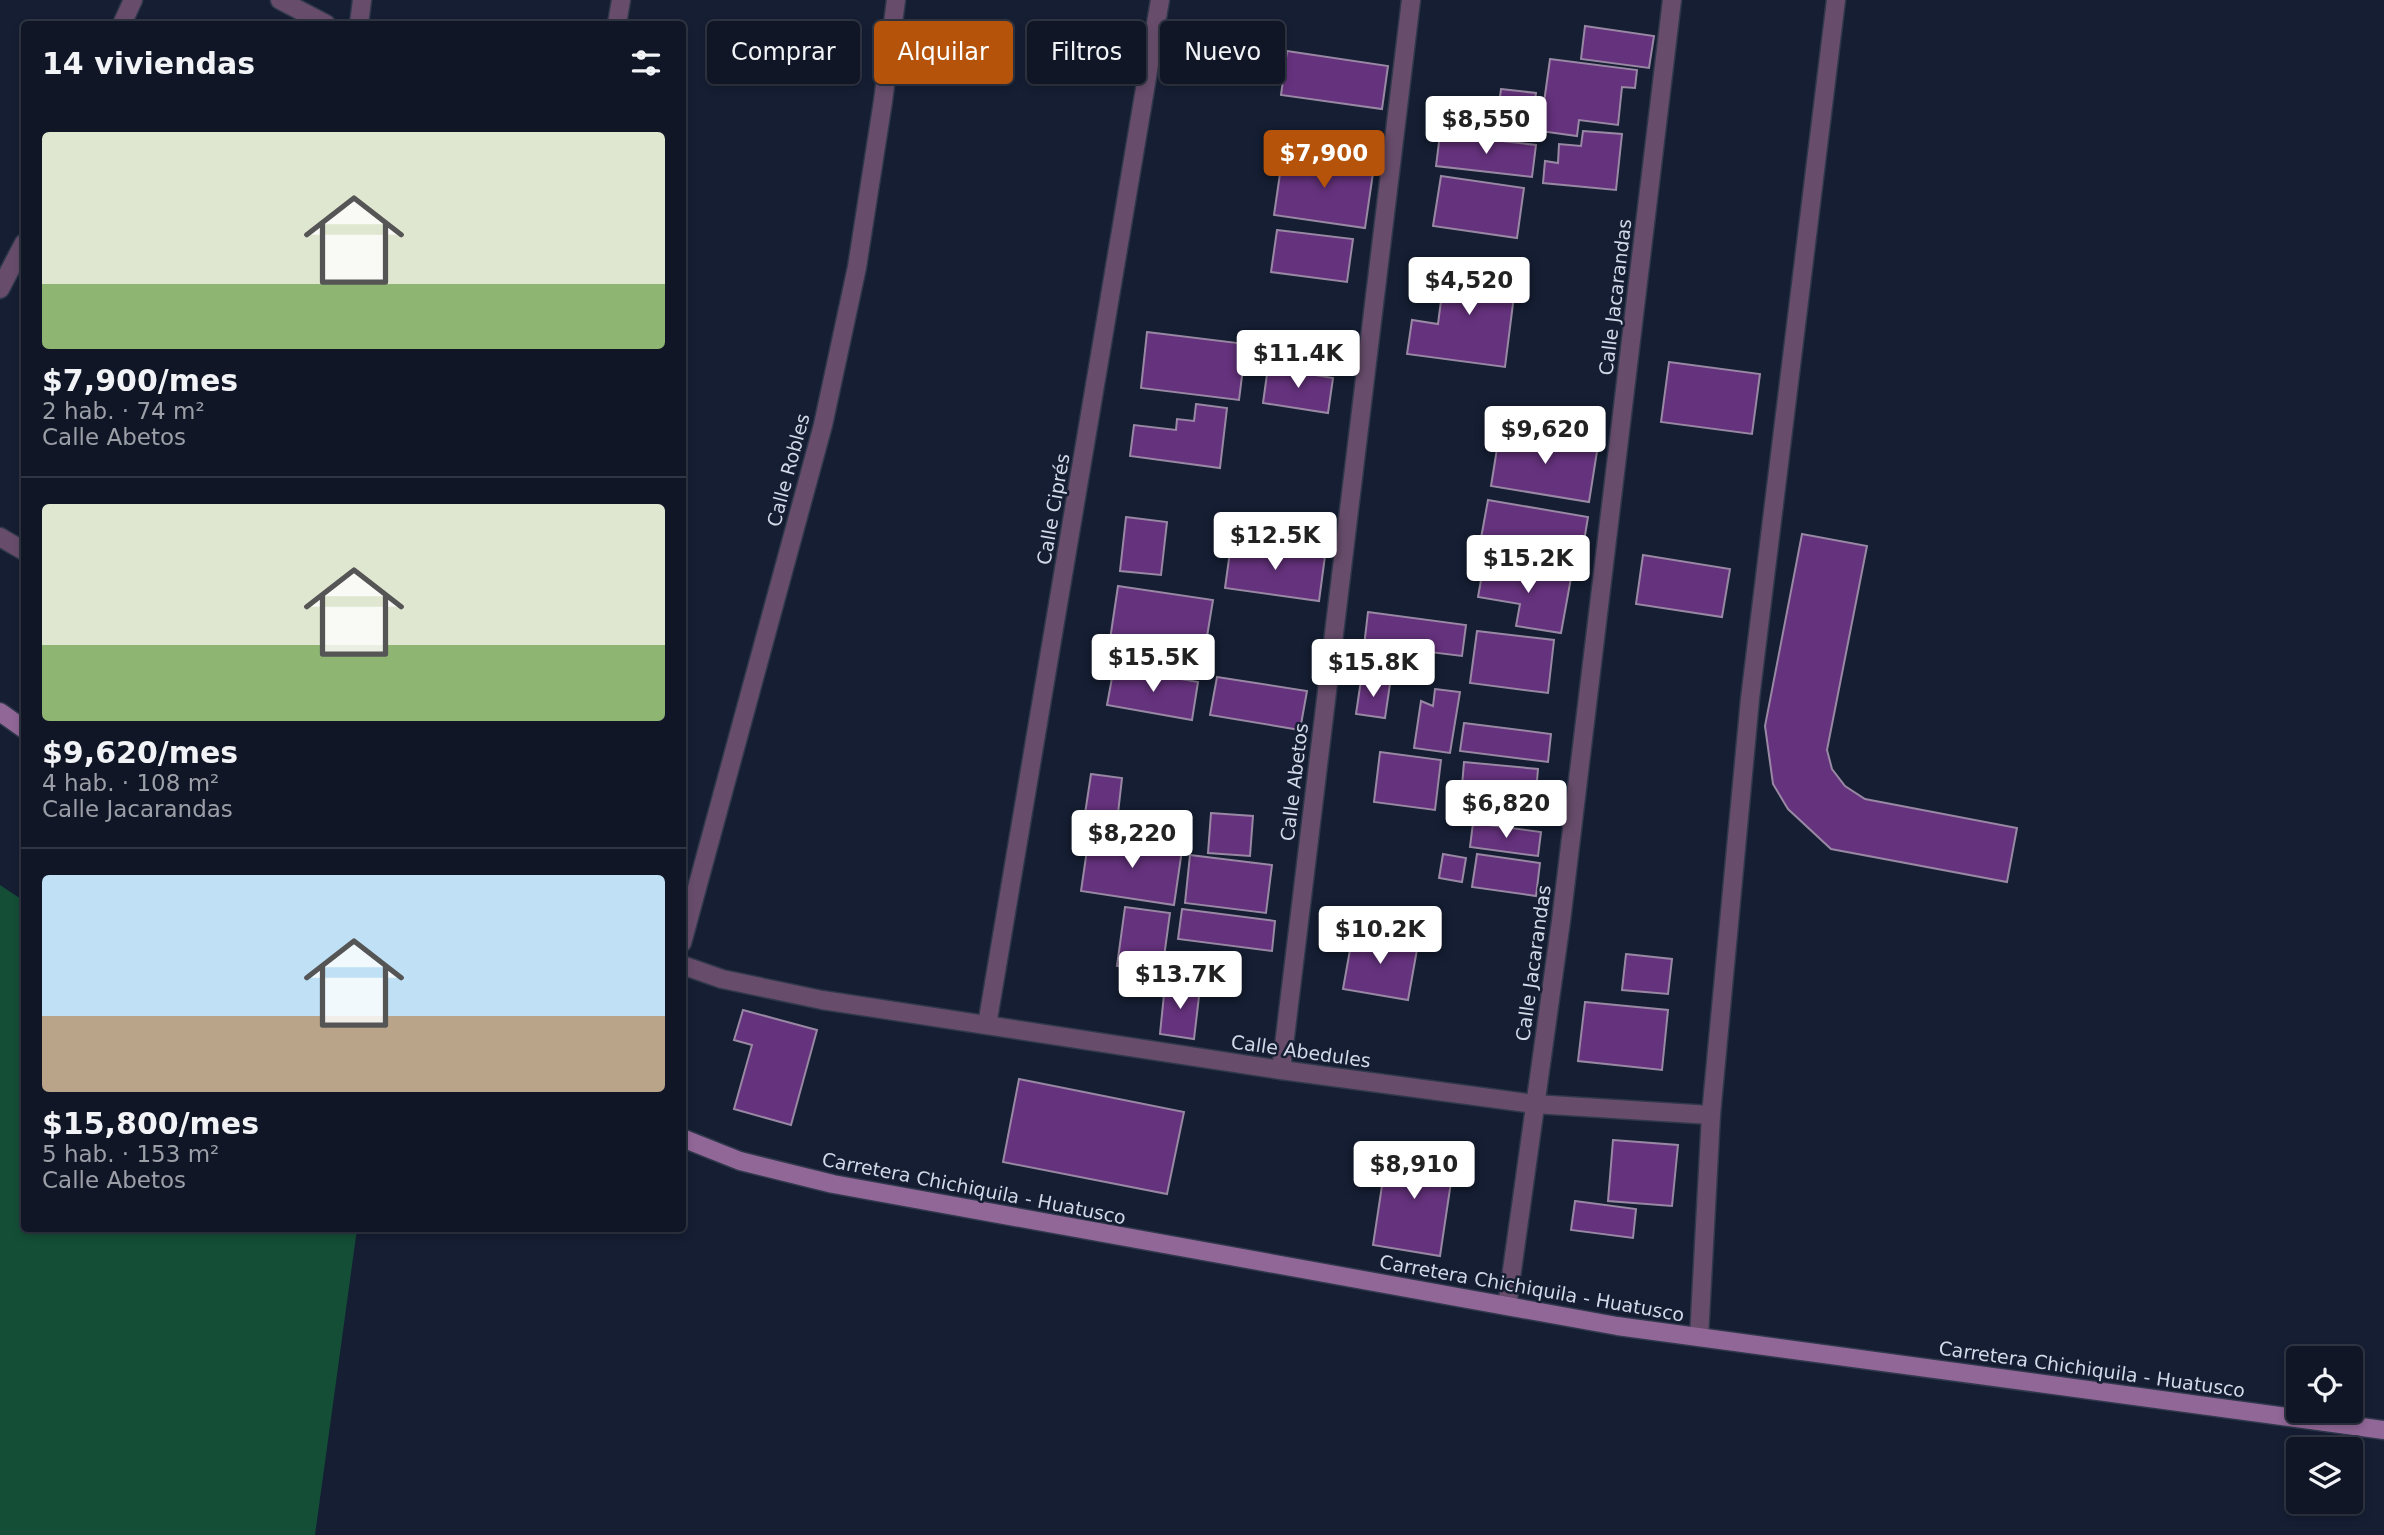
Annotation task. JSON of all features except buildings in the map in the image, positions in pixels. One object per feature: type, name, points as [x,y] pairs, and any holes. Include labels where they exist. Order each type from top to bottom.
[{"type":"main road","points":[[0,712],[21,727]]},
{"type":"main road","name":"Carretera Chichiquila - Huatusco","points":[[686,1140],[740,1161],[833,1184],[1617,1326],[2384,1430]]},
{"type":"street","points":[[123,21],[133,0]]},
{"type":"street","points":[[280,0],[320,21]]},
{"type":"street","points":[[359,21],[362,0]]},
{"type":"street","points":[[618,21],[621,0]]},
{"type":"street","name":"Calle Robles","points":[[686,928],[823,425],[857,267],[884,101],[896,0]]},
{"type":"street","name":"Calle Ciprés","points":[[987,1025],[1160,0]]},
{"type":"street","name":"Calle Abetos","points":[[1280,1070],[1411,0]]},
{"type":"street","name":"Calle Jacarandas","points":[[1507,1306],[1562,907],[1672,0]]},
{"type":"street","points":[[1699,1338],[1711,1115],[1750,699],[1836,0]]},
{"type":"street","points":[[0,289],[21,249]]},
{"type":"street","points":[[0,537],[21,549]]},
{"type":"street","name":"Calle Abedules","points":[[686,966],[722,979],[810,997],[1280,1070],[1534,1104],[1711,1115]]},
{"type":"green space","points":[[0,885],[21,899],[21,1232],[357,1232],[315,1535],[0,1535]]}]
